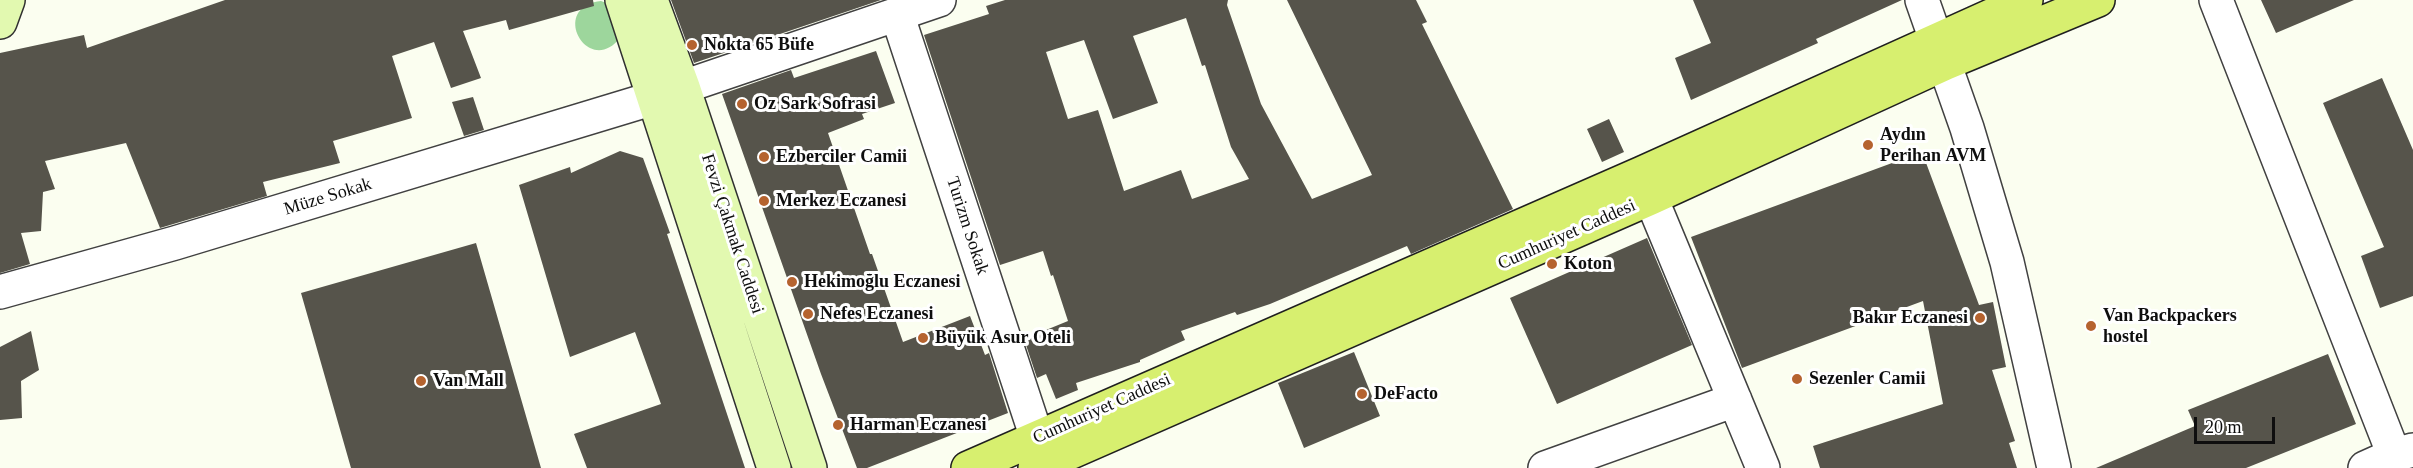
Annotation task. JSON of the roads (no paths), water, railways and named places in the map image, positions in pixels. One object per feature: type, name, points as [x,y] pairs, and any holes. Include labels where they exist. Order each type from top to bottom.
[{"type":"main road","points":[[0,22],[8,0]]},
{"type":"main road","name":"Fevzi Çakmak Caddesi","points":[[622,0],[668,92],[810,468]]},
{"type":"main road","name":"Fevzi Çakmak Caddesi","points":[[651,0],[668,92],[774,468]]},
{"type":"main road","name":"Cumhuriyet Caddesi","points":[[968,468],[1036,453],[1651,198],[1941,51],[2026,0]]},
{"type":"main road","name":"Cumhuriyet Caddesi","points":[[1036,453],[1632,178],[1941,51],[2098,0]]},
{"type":"street","name":"Müze Sokak","points":[[0,292],[175,243],[668,92],[939,0]]},
{"type":"street","points":[[1922,0],[1941,51],[2007,262],[2054,468]]},
{"type":"street","points":[[2216,0],[2390,458]]},
{"type":"street","name":"Turizm Sokak","points":[[897,14],[1036,453]]},
{"type":"street","points":[[1651,198],[1763,468]]},
{"type":"street","points":[[1545,468],[1735,399]]},
{"type":"place","name":"Nokta 65 Büfe","points":[[692,45]]},
{"type":"place","name":"Oz Sark Sofrasi","points":[[742,104]]},
{"type":"place","name":"Aydın Perihan AVM","points":[[1868,145]]},
{"type":"place","name":"Ezberciler Camii","points":[[764,157]]},
{"type":"place","name":"Merkez Eczanesi","points":[[764,201]]},
{"type":"place","name":"Koton","points":[[1552,264]]},
{"type":"place","name":"Hekimoğlu Eczanesi","points":[[792,282]]},
{"type":"place","name":"Nefes Eczanesi","points":[[808,314]]},
{"type":"place","name":"Bakır Eczanesi","points":[[1980,318]]},
{"type":"place","name":"Van Backpackers hostel","points":[[2091,326]]},
{"type":"place","name":"Büyük Asur Oteli","points":[[923,338]]},
{"type":"place","name":"Sezenler Camii","points":[[1797,379]]},
{"type":"place","name":"Van Mall","points":[[421,381]]},
{"type":"place","name":"DeFacto","points":[[1362,394]]},
{"type":"place","name":"Harman Eczanesi","points":[[838,425]]}]
